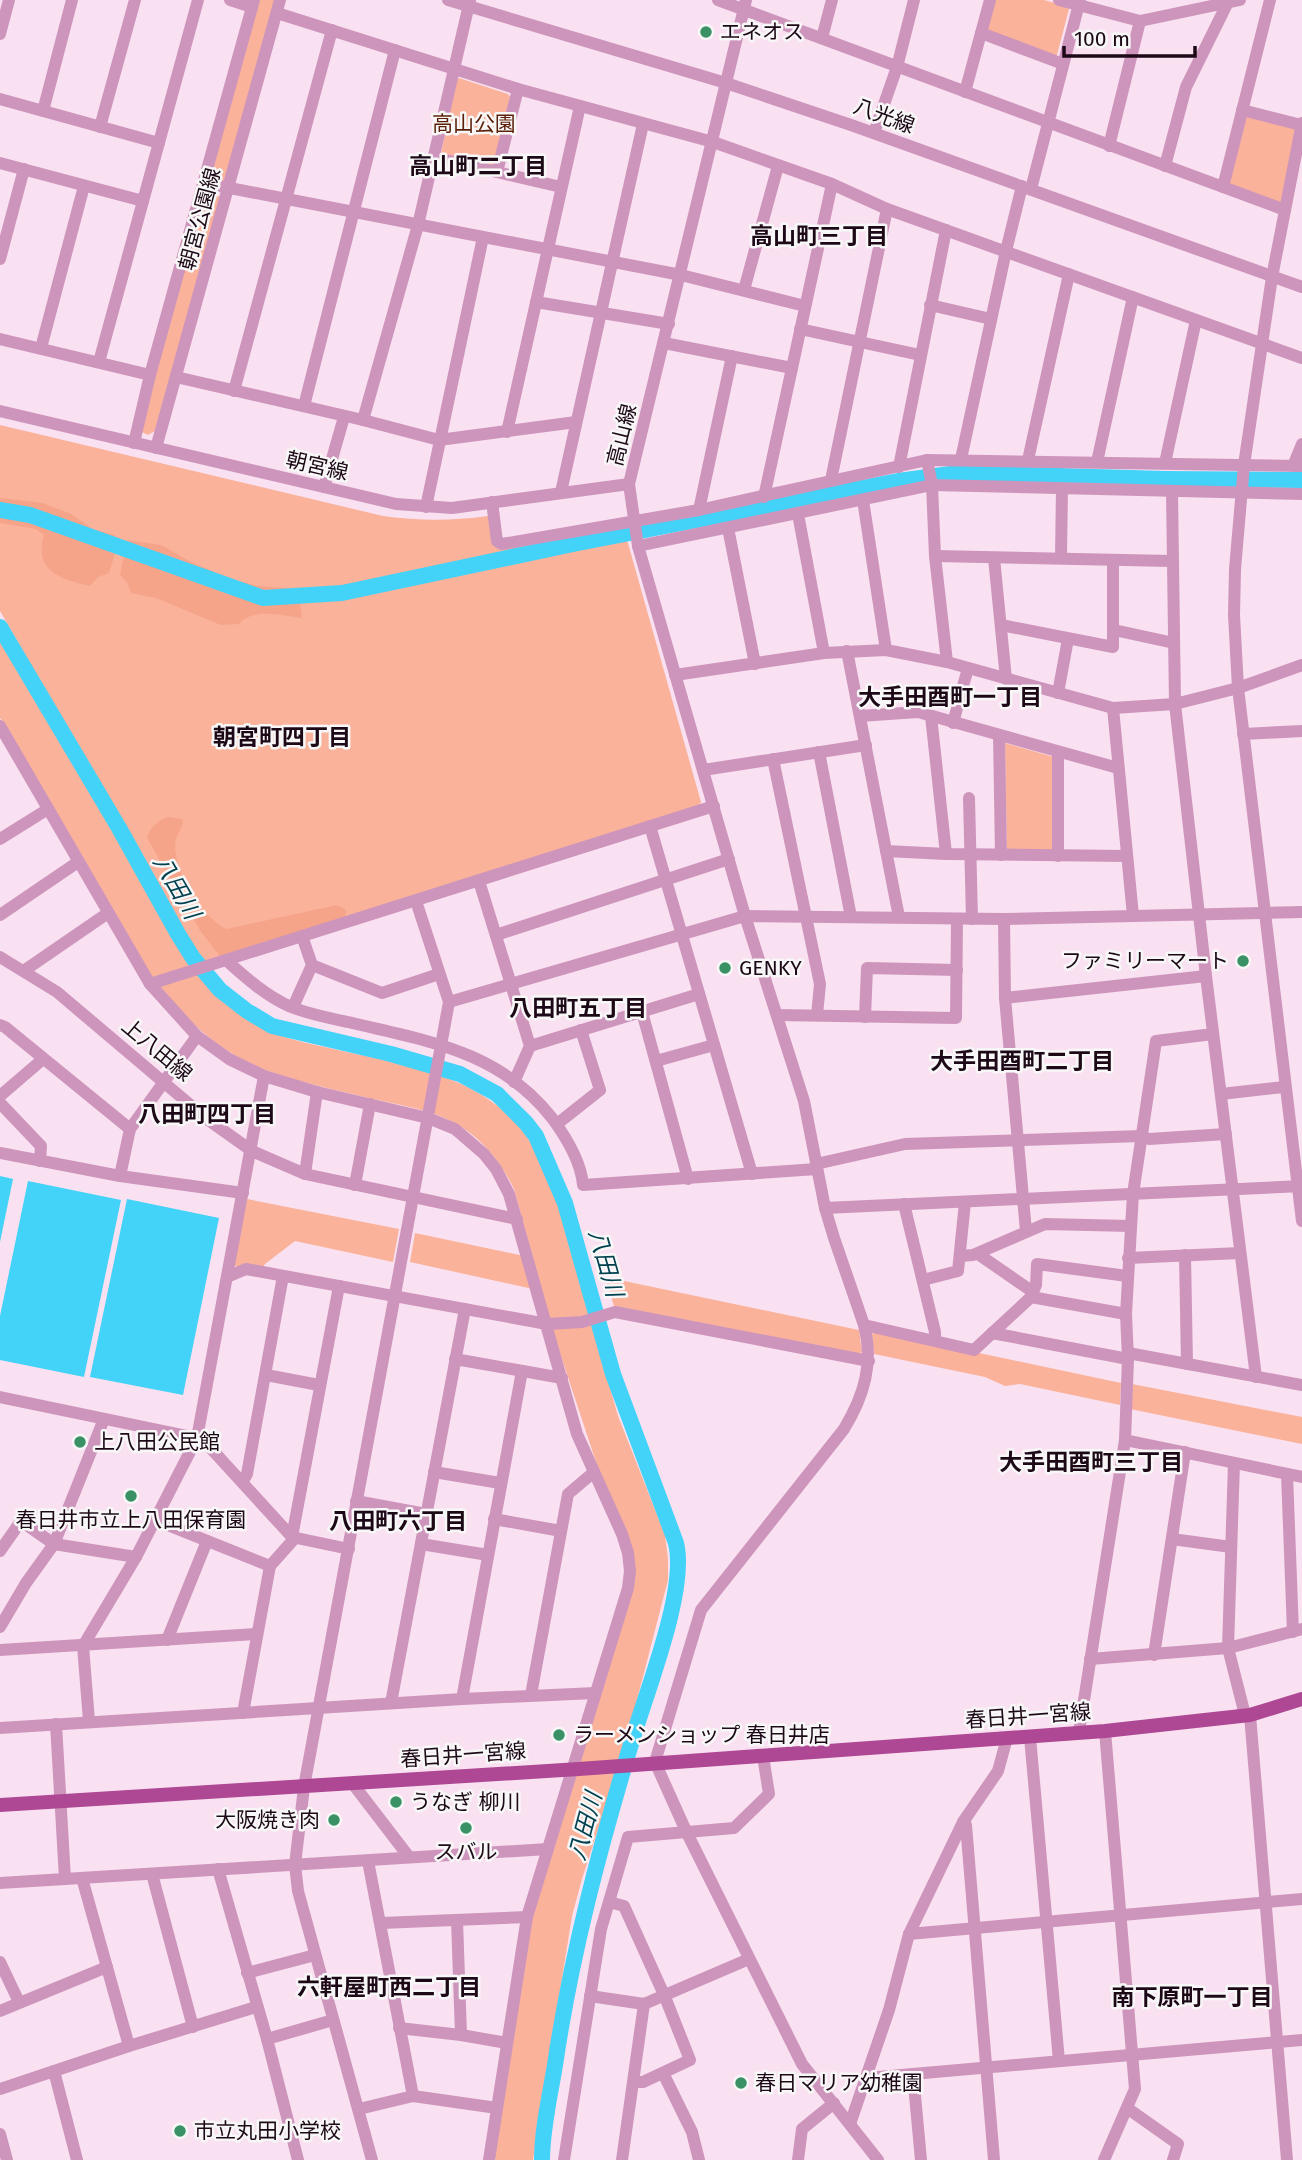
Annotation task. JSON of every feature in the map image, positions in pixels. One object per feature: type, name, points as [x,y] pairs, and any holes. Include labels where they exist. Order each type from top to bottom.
[{"type":"main road","name":"春日井一宮線","points":[[0,1805],[353,1784],[1105,1731],[1247,1715],[1302,1699]]},
{"type":"street","points":[[0,34],[9,0]]},
{"type":"street","points":[[43,111],[72,0]]},
{"type":"street","points":[[100,127],[135,0]]},
{"type":"street","points":[[99,362],[198,0]]},
{"type":"street","points":[[230,0],[253,4]]},
{"type":"street","name":"八光線","points":[[448,0],[469,4],[726,83],[1027,187],[1302,287]]},
{"type":"street","points":[[718,0],[745,4],[897,67],[1285,210]]},
{"type":"street","points":[[822,38],[832,0]]},
{"type":"street","points":[[874,133],[897,67],[914,0]]},
{"type":"street","points":[[965,92],[989,0]]},
{"type":"street","points":[[1059,0],[1079,2],[1140,20],[1234,1]]},
{"type":"street","points":[[1223,187],[1270,0]]},
{"type":"street","points":[[1165,166],[1186,87],[1234,1]]},
{"type":"street","points":[[961,459],[1006,251],[1048,124],[1079,2]]},
{"type":"street","name":"朝宮公園線","points":[[134,443],[150,375],[253,4]]},
{"type":"street","points":[[363,420],[418,225],[469,4]]},
{"type":"street","name":"高山線","points":[[745,4],[629,484],[635,532],[745,916],[804,1101],[825,1208],[864,1325],[869,1361]]},
{"type":"street","points":[[278,6],[332,30],[518,89],[713,142],[832,184],[887,209],[1302,358]]},
{"type":"street","name":"朝宮公園線","points":[[156,448],[278,6]]},
{"type":"street","points":[[1108,146],[1140,20]]},
{"type":"street","points":[[234,391],[332,30]]},
{"type":"street","points":[[981,33],[1063,64]]},
{"type":"street","points":[[304,406],[395,50]]},
{"type":"street","points":[[497,172],[518,89]]},
{"type":"street","points":[[0,99],[159,142]]},
{"type":"street","points":[[507,432],[580,106]]},
{"type":"street","points":[[1242,110],[1302,124],[1272,277],[1244,467],[1235,569],[1234,615],[1243,734],[1284,1087],[1300,1186],[1302,1221]]},
{"type":"street","points":[[561,492],[643,124]]},
{"type":"street","points":[[433,157],[561,187]]},
{"type":"street","points":[[0,163],[143,201]]},
{"type":"street","points":[[744,290],[778,166]]},
{"type":"street","points":[[0,259],[24,169]]},
{"type":"street","points":[[204,183],[681,275],[805,306]]},
{"type":"street","points":[[764,497],[832,184]]},
{"type":"street","points":[[41,348],[84,186]]},
{"type":"street","points":[[831,480],[887,209]]},
{"type":"street","points":[[899,467],[946,230]]},
{"type":"street","points":[[426,507],[482,237]]},
{"type":"street","points":[[1028,460],[1069,274]]},
{"type":"street","points":[[1097,462],[1133,297]]},
{"type":"street","points":[[536,302],[669,324]]},
{"type":"street","points":[[930,305],[991,319]]},
{"type":"street","points":[[1165,463],[1196,320]]},
{"type":"street","points":[[800,329],[920,355]]},
{"type":"street","points":[[0,339],[150,375]]},
{"type":"street","points":[[664,343],[792,368]]},
{"type":"street","points":[[699,510],[732,356]]},
{"type":"street","points":[[176,377],[439,440],[576,422]]},
{"type":"street","name":"朝宮線","points":[[0,411],[396,504],[452,508],[629,484]]},
{"type":"street","points":[[324,487],[344,417]]},
{"type":"street","points":[[635,532],[699,510],[927,460],[1297,466],[1302,444]]},
{"type":"street","points":[[927,460],[932,485],[934,556],[947,662]]},
{"type":"street","points":[[492,502],[497,541],[502,544],[635,532],[728,528],[932,485],[1302,494]]},
{"type":"street","points":[[1060,558],[1062,489]]},
{"type":"street","points":[[1171,492],[1175,704],[1256,1377]]},
{"type":"street","points":[[863,500],[886,650]]},
{"type":"street","points":[[798,514],[824,653]]},
{"type":"street","points":[[728,528],[755,664]]},
{"type":"street","points":[[934,556],[1171,561]]},
{"type":"street","points":[[994,558],[1006,678]]},
{"type":"street","points":[[1001,625],[1113,647],[1113,560]]},
{"type":"street","points":[[1114,631],[1174,643]]},
{"type":"street","points":[[1058,694],[1069,639]]},
{"type":"street","points":[[676,675],[824,653],[886,650],[947,662],[1113,708],[1175,704],[1238,688],[1302,665]]},
{"type":"street","points":[[847,651],[899,917]]},
{"type":"street","points":[[953,723],[968,668]]},
{"type":"street","points":[[1113,708],[1133,916]]},
{"type":"street","points":[[860,716],[918,712],[1118,768]]},
{"type":"street","points":[[931,716],[946,854]]},
{"type":"street","points":[[0,726],[6,750],[48,809],[150,984],[197,1035],[229,1059],[264,1076],[317,1092],[428,1118],[455,1129],[484,1154],[496,1169],[509,1194],[578,1434],[622,1534],[630,1571],[628,1588],[595,1693],[576,1769],[527,1917],[489,2160]]},
{"type":"street","points":[[1243,734],[1302,731]]},
{"type":"street","points":[[999,735],[1001,855]]},
{"type":"street","points":[[703,769],[866,745]]},
{"type":"street","points":[[819,752],[851,917]]},
{"type":"street","points":[[1058,752],[1058,856]]},
{"type":"street","points":[[773,759],[820,985],[817,1015]]},
{"type":"street","points":[[970,798],[972,919]]},
{"type":"street","points":[[150,984],[714,806]]},
{"type":"street","points":[[0,839],[48,809]]},
{"type":"street","points":[[650,826],[752,1174]]},
{"type":"street","points":[[886,851],[971,855],[1127,856]]},
{"type":"street","points":[[496,935],[729,859]]},
{"type":"street","points":[[0,915],[78,862]]},
{"type":"street","points":[[479,881],[530,1046],[514,1082]]},
{"type":"street","points":[[372,2160],[298,1891],[295,1865],[304,1787],[449,1002],[416,901]]},
{"type":"street","points":[[449,1002],[745,916],[1004,919],[1302,912]]},
{"type":"street","points":[[25,970],[108,913]]},
{"type":"street","points":[[777,1015],[956,1018],[957,919]]},
{"type":"street","points":[[1004,919],[1005,998],[1026,1231]]},
{"type":"street","points":[[293,1007],[312,965],[302,936]]},
{"type":"street","name":"上八田線","points":[[0,957],[57,992],[207,1119],[252,1151],[304,1174],[517,1219]]},
{"type":"street","points":[[221,961],[293,1007],[442,1045],[475,1057],[530,1094],[557,1124],[576,1159],[583,1185],[752,1174],[816,1166],[905,1144],[1141,1136],[1149,1139],[1226,1134]]},
{"type":"street","points":[[312,965],[382,993],[439,974]]},
{"type":"street","points":[[865,1017],[867,968],[957,970]]},
{"type":"street","points":[[1005,998],[1206,976]]},
{"type":"street","points":[[530,1046],[699,994]]},
{"type":"street","points":[[642,1012],[688,1179]]},
{"type":"street","points":[[0,1026],[130,1129]]},
{"type":"street","points":[[557,1124],[600,1090],[581,1030]]},
{"type":"street","points":[[1079,1732],[1125,1440],[1130,1226],[1156,1041],[1213,1034]]},
{"type":"street","points":[[120,1176],[130,1129],[197,1035]]},
{"type":"street","points":[[656,1061],[714,1045]]},
{"type":"street","points":[[0,1096],[43,1059]]},
{"type":"street","points":[[89,1721],[83,1646],[136,1557],[197,1438],[264,1076]]},
{"type":"street","points":[[1221,1094],[1284,1087]]},
{"type":"street","points":[[304,1174],[317,1092]]},
{"type":"street","points":[[0,1104],[41,1146],[40,1161]]},
{"type":"street","points":[[355,1185],[370,1104]]},
{"type":"street","points":[[0,1153],[120,1176],[243,1193]]},
{"type":"street","points":[[825,1208],[1300,1186]]},
{"type":"street","points":[[923,1280],[958,1271],[965,1202]]},
{"type":"street","points":[[904,1204],[935,1332],[934,1340]]},
{"type":"street","points":[[960,1256],[978,1254],[1045,1224],[1130,1226]]},
{"type":"street","points":[[1128,1258],[1240,1253]]},
{"type":"street","points":[[978,1254],[1032,1295],[1126,1314]]},
{"type":"street","points":[[1185,1255],[1186,1364]]},
{"type":"street","points":[[864,1325],[974,1350],[1032,1295],[1036,1285],[1037,1264],[1127,1276]]},
{"type":"street","points":[[227,1277],[246,1269],[547,1324],[582,1322],[615,1312],[869,1361],[865,1385],[856,1409],[844,1429],[701,1610],[648,1763],[686,1831],[802,2064],[878,2160]]},
{"type":"street","points":[[243,1481],[247,1474],[283,1276]]},
{"type":"street","points":[[243,1713],[270,1566],[293,1538],[339,1286]]},
{"type":"street","points":[[391,1703],[465,1309]]},
{"type":"street","points":[[992,1333],[1302,1385]]},
{"type":"street","points":[[455,1359],[562,1378]]},
{"type":"street","points":[[462,1699],[522,1371]]},
{"type":"street","points":[[266,1375],[320,1385]]},
{"type":"street","points":[[0,1397],[197,1438],[205,1442],[243,1481],[293,1538],[349,1549]]},
{"type":"street","points":[[0,1627],[26,1583],[54,1544],[104,1419]]},
{"type":"street","points":[[1125,1440],[1302,1477]]},
{"type":"street","points":[[1154,1655],[1185,1452]]},
{"type":"street","points":[[1234,1463],[1228,1648],[1247,1715],[1287,2160]]},
{"type":"street","points":[[434,1472],[500,1483]]},
{"type":"street","points":[[531,1695],[568,1494],[594,1472]]},
{"type":"street","points":[[1090,1659],[1228,1648],[1297,1631],[1287,1474]]},
{"type":"street","points":[[356,1501],[426,1514]]},
{"type":"street","points":[[494,1518],[561,1531]]},
{"type":"street","points":[[155,1520],[270,1566]]},
{"type":"street","points":[[0,1551],[22,1521],[54,1544],[136,1557]]},
{"type":"street","points":[[1172,1539],[1231,1547]]},
{"type":"street","points":[[167,1640],[207,1541]]},
{"type":"street","points":[[421,1544],[488,1555]]},
{"type":"street","points":[[0,1650],[257,1633]]},
{"type":"street","points":[[0,1728],[320,1707],[595,1693]]},
{"type":"street","points":[[55,1724],[65,1879]]},
{"type":"street","points":[[1104,2160],[1135,2089],[1105,1731]]},
{"type":"street","points":[[1030,1737],[1059,2061]]},
{"type":"street","points":[[850,2124],[889,2010],[909,1934],[963,1822],[998,1771],[1007,1738]]},
{"type":"street","points":[[564,2160],[601,1929],[628,1837],[734,1828],[769,1794],[763,1756]]},
{"type":"street","points":[[353,1784],[409,1857]]},
{"type":"street","points":[[963,1822],[966,1825],[995,2160]]},
{"type":"street","points":[[0,1883],[548,1849]]},
{"type":"street","points":[[368,1861],[414,2096]]},
{"type":"street","points":[[218,1869],[267,2039],[298,2160]]},
{"type":"street","points":[[152,1874],[193,2027]]},
{"type":"street","points":[[82,1878],[129,2046]]},
{"type":"street","points":[[909,1934],[1302,1899]]},
{"type":"street","points":[[608,1902],[624,1906],[690,2060],[643,2082],[634,2082]]},
{"type":"street","points":[[381,1923],[527,1917]]},
{"type":"street","points":[[457,1920],[461,2035]]},
{"type":"street","points":[[247,1973],[315,1955]]},
{"type":"street","points":[[590,1996],[645,2004],[749,1959]]},
{"type":"street","points":[[0,1962],[19,2002]]},
{"type":"street","points":[[0,2011],[107,1967]]},
{"type":"street","points":[[622,2160],[645,2004]]},
{"type":"street","points":[[0,2089],[256,2007]]},
{"type":"street","points":[[267,2039],[333,2020]]},
{"type":"street","points":[[399,2028],[507,2043]]},
{"type":"street","points":[[867,2078],[1302,2040]]},
{"type":"street","points":[[54,2071],[77,2160]]},
{"type":"street","points":[[663,2073],[692,2132],[699,2160]]},
{"type":"street","points":[[913,2074],[921,2160]]},
{"type":"street","points":[[359,2109],[414,2096],[497,2108]]},
{"type":"street","points":[[797,2160],[802,2129],[834,2102]]},
{"type":"street","points":[[1127,2108],[1178,2144],[1173,2160]]},
{"type":"street","points":[[0,2134],[7,2160]]},
{"type":"green space","points":[[259,0],[275,0],[227,181],[209,183]]},
{"type":"green space","points":[[993,0],[1044,0],[1067,6],[1069,9],[1057,55],[988,32]]},
{"type":"green space","name":"高山公園","points":[[459,78],[508,94],[510,97],[494,164],[491,166],[441,154],[456,80]]},
{"type":"green space","points":[[1248,115],[1295,127],[1297,130],[1283,201],[1280,203],[1228,182],[1245,117]]},
{"type":"green space","points":[[206,192],[221,197],[155,431],[148,435],[140,428]]},
{"type":"green space","points":[[0,425],[383,516],[436,520],[488,516],[496,547],[624,529],[701,802],[699,806],[204,963],[0,611]]},
{"type":"green space","points":[[0,639],[189,960],[226,1002],[253,1023],[280,1035],[404,1065],[452,1080],[475,1091],[515,1122],[552,1180],[618,1416],[665,1535],[668,1580],[624,1750],[572,1916],[533,2160],[494,2158],[532,1917],[634,1577],[553,1332],[514,1189],[499,1163],[486,1148],[454,1122],[424,1111],[310,1084],[268,1071],[234,1055],[190,1021],[152,979],[0,718]]},
{"type":"green space","points":[[1005,743],[1054,757],[1054,852],[1007,851]]},
{"type":"green space","points":[[247,1199],[399,1229],[393,1262],[295,1241],[263,1267],[240,1269],[234,1265]]},
{"type":"green space","points":[[415,1233],[524,1256],[533,1289],[410,1262]]},
{"type":"green space","points":[[605,1277],[859,1330],[862,1352],[859,1354],[614,1306]]},
{"type":"green space","points":[[875,1331],[1121,1383],[1120,1405],[1020,1384],[1005,1386],[985,1377],[874,1354],[872,1334]]},
{"type":"green space","points":[[1132,1384],[1302,1417],[1302,1444],[1130,1409]]},
{"type":"shaded area","points":[[0,498],[43,503],[71,514],[92,529],[115,535],[115,549],[109,573],[98,577],[90,586],[52,572],[43,558],[44,535],[36,529],[0,523]]},
{"type":"shaded area","points":[[127,540],[161,545],[191,562],[231,579],[258,586],[298,589],[302,618],[260,614],[239,624],[221,625],[156,598],[131,593],[127,582],[120,575]]},
{"type":"shaded area","points":[[167,817],[183,819],[175,845],[176,857],[185,882],[207,914],[226,929],[337,905],[346,910],[345,917],[220,956],[201,932],[147,838],[154,825]]},
{"type":"water","points":[[0,1176],[13,1179],[0,1242]]},
{"type":"water","points":[[28,1181],[121,1200],[84,1377],[0,1360],[0,1316]]},
{"type":"water","points":[[127,1199],[219,1218],[183,1395],[90,1377]]},
{"type":"waterway","points":[[0,510],[30,515],[263,598],[342,593],[573,544],[898,481],[958,473],[1302,480]]},
{"type":"waterway","name":"八田川","points":[[0,627],[119,828],[178,934],[193,958],[220,990],[272,1026],[391,1054],[460,1074],[497,1094],[536,1136],[565,1203],[613,1374],[676,1543],[678,1563],[671,1614],[631,1744],[587,1903],[562,2024],[543,2136],[542,2160]]},
{"type":"place","name":"エネオス","points":[[706,32]]},
{"type":"place","name":"ファミリーマート","points":[[1243,961]]},
{"type":"place","name":"GENKY","points":[[725,968]]},
{"type":"place","name":"上八田公民館","points":[[80,1442]]},
{"type":"place","name":"春日井市立上八田保育園","points":[[131,1496]]},
{"type":"place","name":"ラーメンショップ 春日井店","points":[[559,1735]]},
{"type":"place","name":"うなぎ 柳川","points":[[396,1802]]},
{"type":"place","name":"大阪焼き肉","points":[[334,1820]]},
{"type":"place","name":"スバル","points":[[466,1828]]},
{"type":"place","name":"春日マリア幼稚園","points":[[741,2083]]},
{"type":"place","name":"市立丸田小学校","points":[[180,2131]]},
{"type":"district","name":"高山町二丁目","points":[[478,166]]},
{"type":"district","name":"高山町三丁目","points":[[819,236]]},
{"type":"district","name":"大手田酉町一丁目","points":[[950,697]]},
{"type":"district","name":"朝宮町四丁目","points":[[282,737]]},
{"type":"district","name":"八田町五丁目","points":[[578,1008]]},
{"type":"district","name":"大手田酉町二丁目","points":[[1022,1061]]},
{"type":"district","name":"八田町四丁目","points":[[207,1114]]},
{"type":"district","name":"大手田酉町三丁目","points":[[1091,1462]]},
{"type":"district","name":"八田町六丁目","points":[[398,1521]]},
{"type":"district","name":"六軒屋町西二丁目","points":[[389,1987]]},
{"type":"district","name":"南下原町一丁目","points":[[1192,1997]]}]
